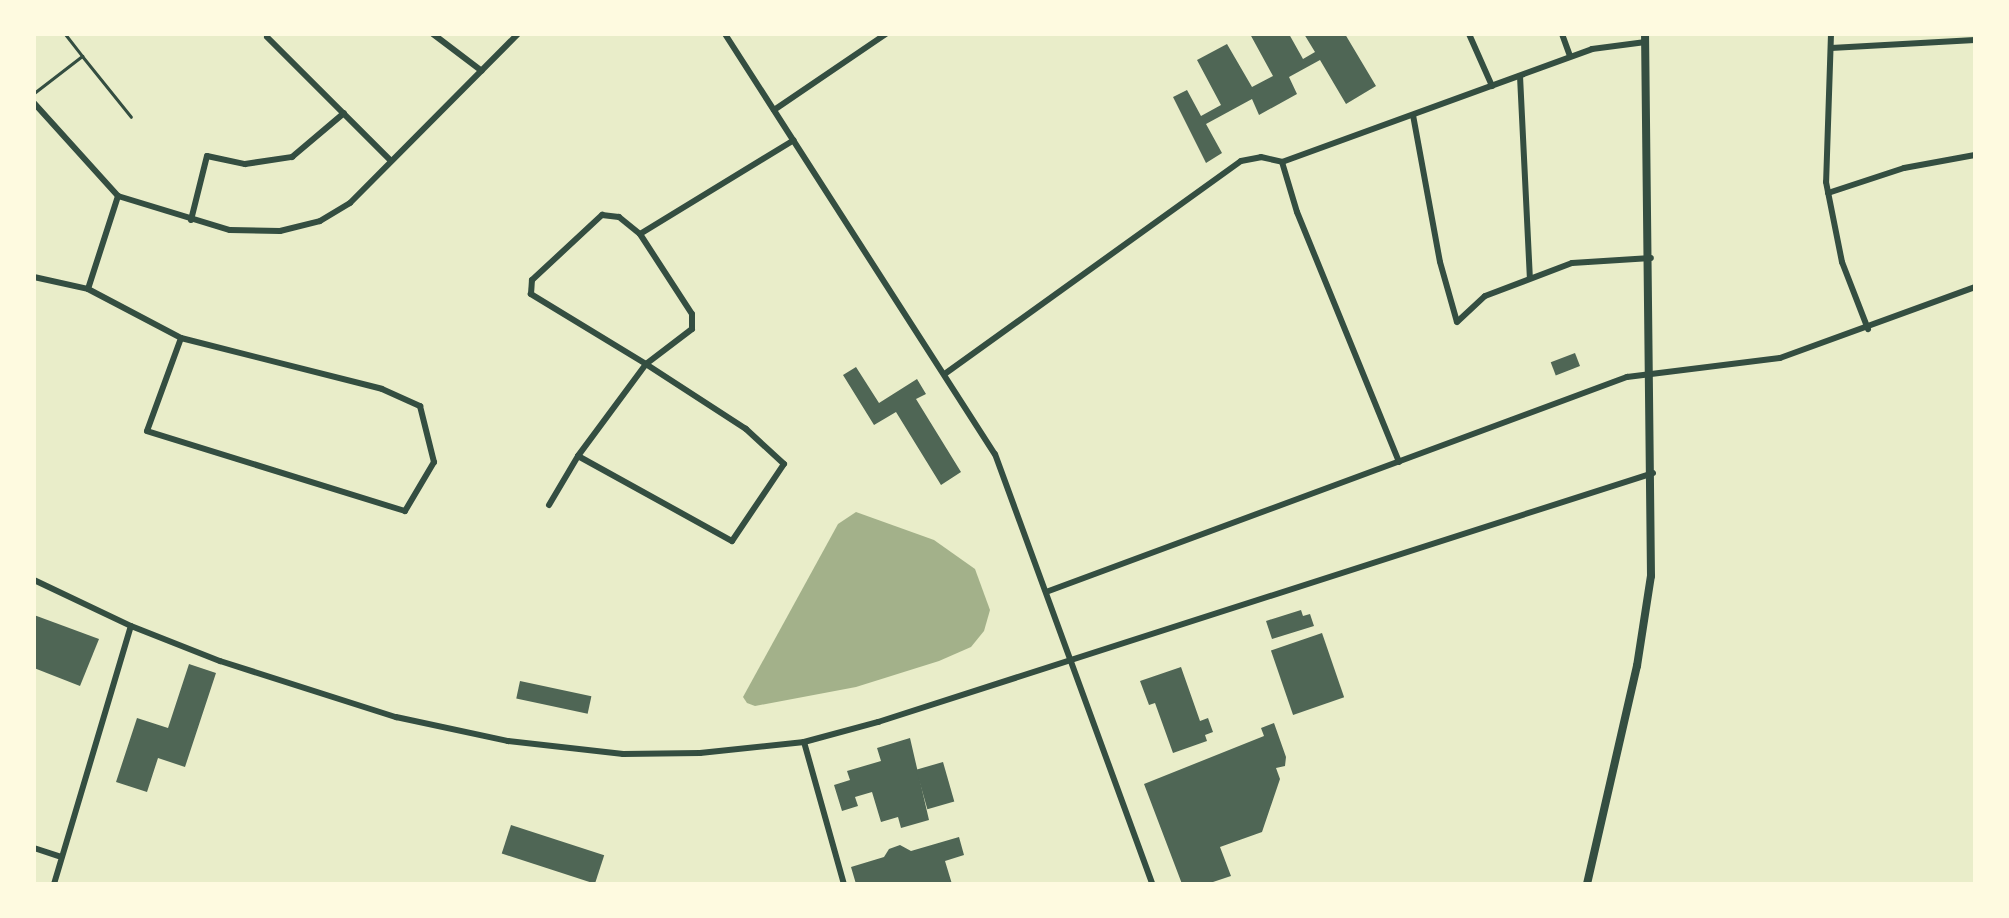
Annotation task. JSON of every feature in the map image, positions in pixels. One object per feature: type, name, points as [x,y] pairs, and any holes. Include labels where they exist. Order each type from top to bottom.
[{"type":"street","points":[[433,34],[482,71]]},
{"type":"street","points":[[34,103],[118,196],[230,230],[280,231],[320,221],[350,203],[518,34]]},
{"type":"street","points":[[725,34],[946,373],[995,454],[1152,884]]},
{"type":"street","points":[[774,110],[886,34]]},
{"type":"street","points":[[1469,34],[1492,86]]},
{"type":"street","points":[[1562,34],[1570,56]]},
{"type":"street","points":[[1831,34],[1825,140],[1828,193],[1842,262],[1868,329]]},
{"type":"street","points":[[265,35],[391,161]]},
{"type":"street","points":[[946,373],[1227,168],[1252,157],[1282,162],[1570,56],[1610,44],[1646,38],[1653,473],[1651,576],[1637,666],[1587,884]]},
{"type":"street","points":[[1831,48],[1975,40]]},
{"type":"street","points":[[1520,76],[1530,278]]},
{"type":"street","points":[[191,220],[207,156],[245,164],[292,157],[344,113]]},
{"type":"street","points":[[1413,115],[1440,262],[1457,322],[1485,296],[1572,263],[1651,258]]},
{"type":"street","points":[[640,234],[794,140]]},
{"type":"street","points":[[1828,193],[1893,171],[1975,155]]},
{"type":"street","points":[[1282,162],[1297,212],[1399,462]]},
{"type":"street","points":[[88,289],[118,196]]},
{"type":"street","points":[[549,505],[578,456],[646,364],[692,329],[692,314],[640,234],[619,217],[602,215],[532,280],[531,294],[646,364],[746,429],[784,464],[744,529],[732,541],[578,456]]},
{"type":"street","points":[[34,277],[88,289],[181,338],[382,389],[420,406],[434,462],[405,511],[147,431],[181,338]]},
{"type":"street","points":[[1046,592],[1608,384],[1651,374],[1756,364],[1868,329],[1975,287]]},
{"type":"street","points":[[34,580],[131,626],[306,691],[467,734],[643,754],[804,742],[1071,660],[1653,473]]},
{"type":"street","points":[[54,884],[59,856],[131,626]]},
{"type":"street","points":[[804,742],[844,884]]},
{"type":"street","points":[[34,848],[59,856]]},
{"type":"lane","points":[[65,34],[131,117]]},
{"type":"lane","points":[[34,93],[82,56]]},
{"type":"shaded area","points":[[856,512],[934,540],[975,569],[990,610],[984,631],[971,647],[939,661],[856,687],[755,706],[747,703],[743,697],[838,524]]},
{"type":"building","points":[[1250,34],[1289,34],[1303,59],[1315,52],[1304,34],[1345,34],[1376,86],[1346,104],[1320,60],[1289,77],[1297,94],[1259,115],[1252,99],[1206,124],[1222,153],[1206,163],[1173,97],[1187,90],[1201,116],[1221,105],[1197,60],[1227,44],[1252,87],[1273,76]]},
{"type":"building","points":[[1575,353],[1580,366],[1556,375],[1551,362]]},
{"type":"building","points":[[856,367],[879,403],[917,379],[926,394],[916,399],[961,472],[941,485],[896,412],[874,425],[843,375]]},
{"type":"building","points":[[1301,610],[1303,616],[1310,614],[1314,626],[1272,639],[1266,621]]},
{"type":"building","points":[[34,615],[99,639],[80,686],[34,668]]},
{"type":"building","points":[[1322,633],[1344,697],[1293,715],[1271,651]]},
{"type":"building","points":[[189,664],[216,673],[185,767],[158,758],[147,792],[116,782],[137,718],[168,728]]},
{"type":"building","points":[[1181,667],[1200,721],[1208,718],[1213,732],[1205,735],[1207,741],[1173,753],[1155,703],[1149,705],[1140,681]]},
{"type":"building","points":[[520,681],[591,696],[588,714],[516,699]]},
{"type":"building","points":[[1274,723],[1286,757],[1285,766],[1276,768],[1280,779],[1262,832],[1220,847],[1231,876],[1207,884],[1182,884],[1144,784],[1264,736],[1261,728]]},
{"type":"building","points":[[910,738],[929,820],[901,828],[898,817],[881,822],[872,792],[855,797],[858,806],[842,811],[834,785],[850,780],[847,771],[881,761],[877,748]]},
{"type":"building","points":[[943,762],[954,801],[927,809],[916,770]]},
{"type":"building","points":[[511,825],[604,855],[595,884],[502,854]]},
{"type":"building","points":[[959,837],[964,855],[945,861],[952,884],[856,884],[851,867],[884,857],[889,849],[900,845],[911,851]]}]
